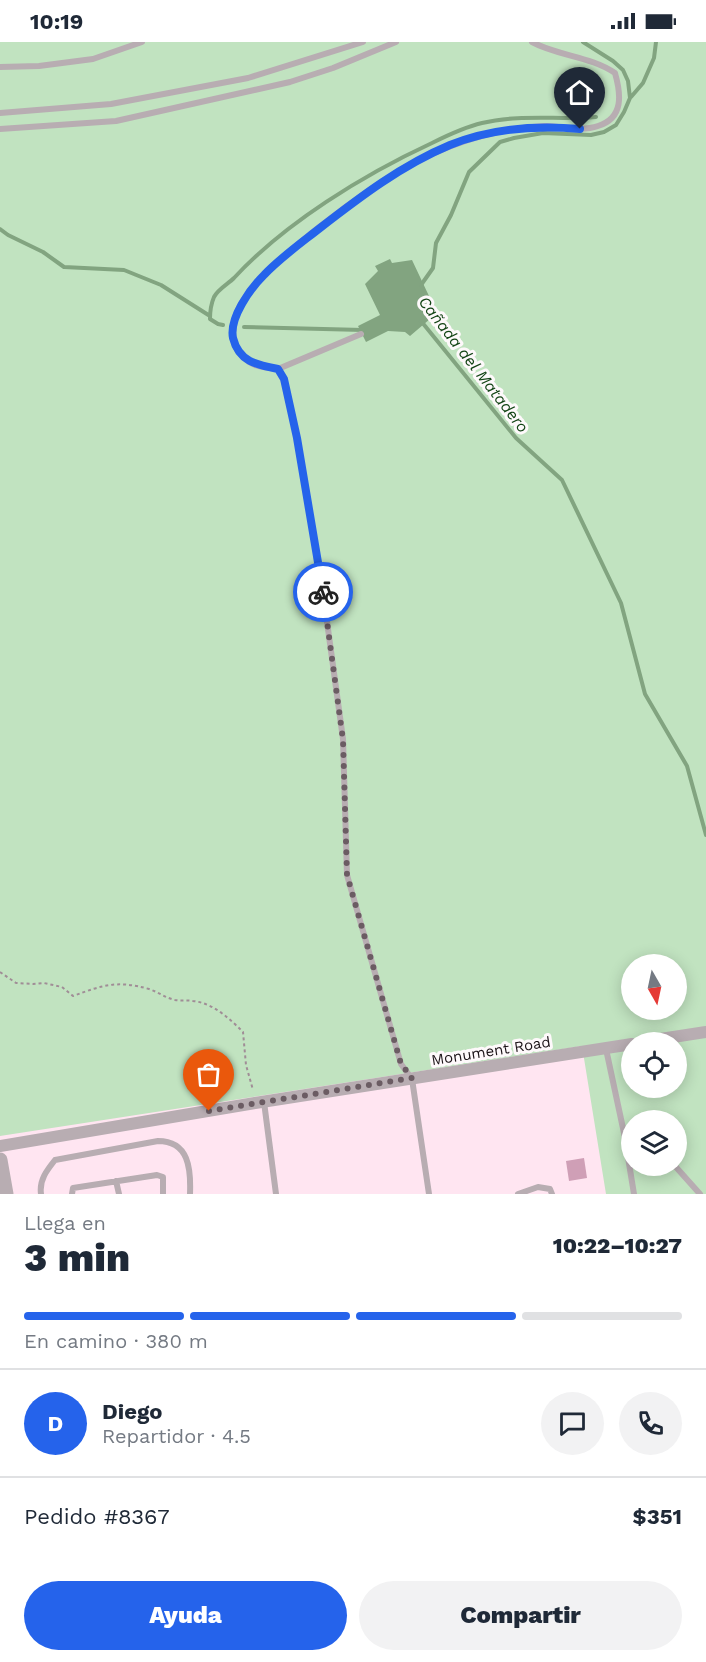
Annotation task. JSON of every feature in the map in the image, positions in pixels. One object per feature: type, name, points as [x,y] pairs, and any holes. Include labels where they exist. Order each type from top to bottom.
[{"type":"street","points":[[687,1035],[706,1032]]},
{"type":"street","name":"Monument Road","points":[[0,1146],[260,1102],[621,1046]]},
{"type":"street","points":[[0,1160],[6,1194]]},
{"type":"lane","points":[[0,68],[93,59],[142,42]]},
{"type":"lane","points":[[0,113],[111,104],[248,78],[363,42]]},
{"type":"lane","points":[[0,129],[116,121],[138,117],[291,82],[333,68],[396,42]]},
{"type":"lane","points":[[361,334],[278,369],[254,365],[236,349],[232,332],[237,310],[263,275],[358,198],[414,162],[451,145],[500,130],[545,126],[580,129],[599,126],[614,116],[620,102],[615,73],[602,64],[545,49],[532,42]]},
{"type":"lane","points":[[278,369],[284,379],[297,438],[322,585],[343,740],[347,875],[401,1064],[412,1078],[429,1194]]},
{"type":"lane","points":[[606,1048],[622,1110]]},
{"type":"lane","points":[[260,1102],[276,1194]]},
{"type":"lane","points":[[41,1194],[44,1174],[55,1160],[158,1141],[171,1141],[180,1148],[191,1171],[190,1194]]},
{"type":"lane","points":[[72,1194],[73,1188],[157,1175],[163,1177],[163,1194]]},
{"type":"lane","points":[[632,1176],[634,1194]]},
{"type":"lane","points":[[684,1176],[700,1194]]},
{"type":"lane","points":[[116,1181],[119,1194]]},
{"type":"lane","points":[[518,1194],[543,1187],[550,1190],[552,1194]]},
{"type":"path","points":[[0,972],[16,983],[44,983],[62,987],[73,996],[104,984],[118,983],[149,989],[174,1000],[195,1000],[212,1007],[231,1020],[243,1032],[246,1065],[260,1102]]},
{"type":"shaded area","points":[[0,42],[706,42],[706,1194],[606,1194],[582,1046],[0,1136]]},
{"type":"shaded area","points":[[390,259],[392,263],[412,260],[437,313],[410,336],[405,332],[388,331],[366,342],[358,326],[380,315],[365,284],[378,271],[375,266]]},
{"type":"building","points":[[584,1158],[587,1178],[569,1181],[566,1161]]},
{"type":"waterway","points":[[421,285],[433,268],[436,243],[451,215],[469,172],[500,142],[543,133],[591,135],[604,132],[616,125],[630,98],[628,81],[623,70],[613,61],[583,42]]},
{"type":"waterway","points":[[631,97],[643,83],[654,58],[656,42]]},
{"type":"waterway","points":[[223,325],[210,319],[212,302],[218,292],[277,238],[352,185],[450,134],[482,123],[524,118],[596,117]]},
{"type":"waterway","points":[[0,229],[43,252],[64,267],[124,270],[161,285],[210,316]]},
{"type":"waterway","name":"Cañada del Matadero","points":[[421,321],[516,438],[562,480],[621,603],[645,694],[687,766],[706,835]]},
{"type":"waterway","points":[[244,327],[363,330]]},
{"type":"way so far","points":[[209,1111],[412,1078],[401,1064],[347,875],[343,740],[323,592]]},
{"type":"route","points":[[323,592],[297,438],[284,379],[278,369],[254,365],[236,349],[232,332],[237,310],[263,275],[307,238],[358,198],[414,162],[451,145],[500,130],[545,126],[580,129]]}]
